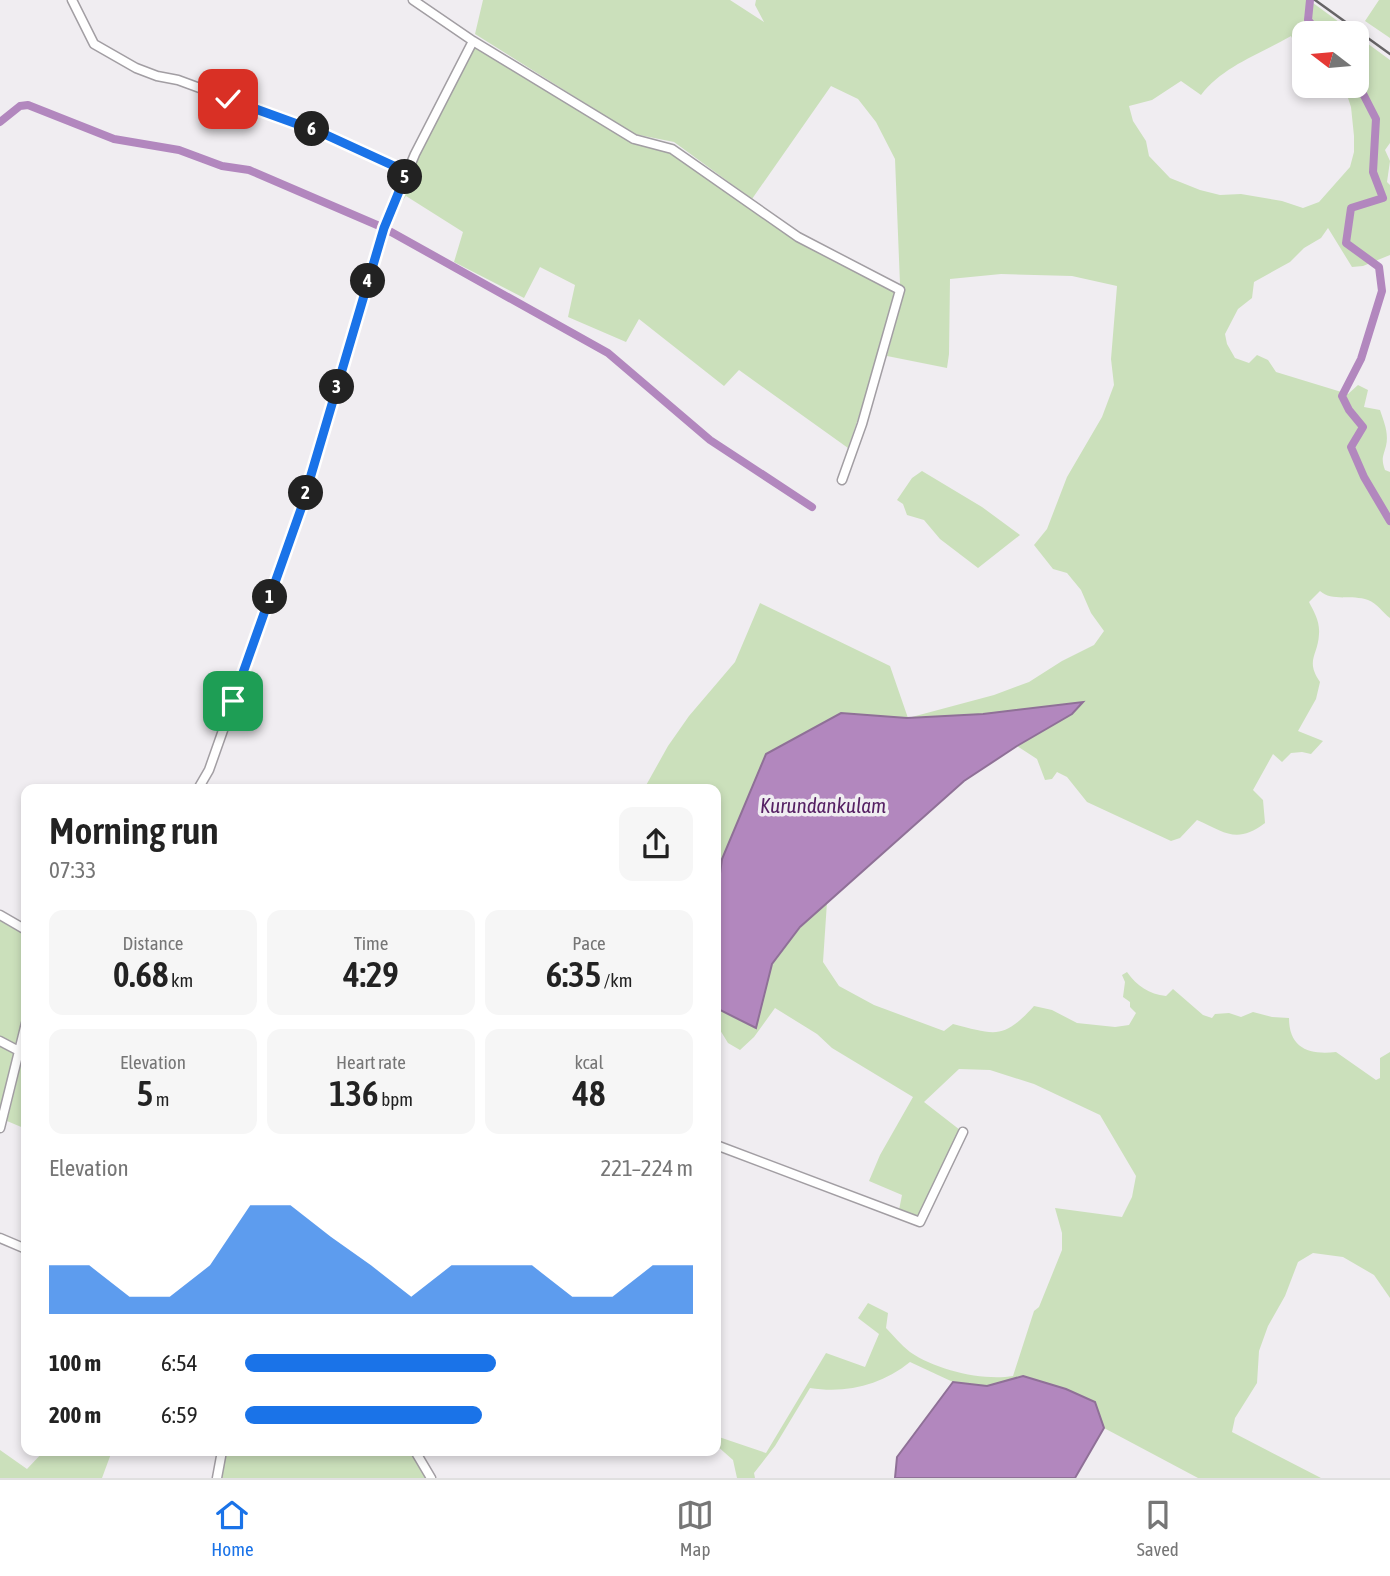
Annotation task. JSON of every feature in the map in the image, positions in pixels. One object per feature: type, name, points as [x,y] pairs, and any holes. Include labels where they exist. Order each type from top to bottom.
[{"type":"street","points":[[72,0],[94,44],[136,68],[178,80],[322,133],[407,172]]},
{"type":"street","points":[[413,0],[473,41],[634,139],[672,149],[798,237],[900,290],[862,424],[842,480]]},
{"type":"street","points":[[201,784],[208,770],[301,509],[384,228],[407,172],[473,41]]},
{"type":"street","points":[[0,915],[21,927]]},
{"type":"street","points":[[0,1041],[19,1051]]},
{"type":"street","points":[[0,1128],[3,1099],[21,1043]]},
{"type":"street","points":[[721,1147],[920,1222],[963,1132]]},
{"type":"street","points":[[0,1238],[21,1247]]},
{"type":"street","points":[[217,1478],[221,1456]]},
{"type":"street","points":[[418,1456],[431,1478]]},
{"type":"green space","points":[[483,0],[730,0],[764,22],[755,5],[756,0],[1309,0],[1338,21],[1292,21],[1292,38],[1291,36],[1231,68],[1201,95],[1181,81],[1152,100],[1129,106],[1133,121],[1146,141],[1149,156],[1170,178],[1220,195],[1241,194],[1282,201],[1303,208],[1319,202],[1350,167],[1354,136],[1348,98],[1369,98],[1369,45],[1390,60],[1390,143],[1385,150],[1390,161],[1387,182],[1390,185],[1390,255],[1363,266],[1352,267],[1328,228],[1321,238],[1304,248],[1290,262],[1254,282],[1252,298],[1238,309],[1225,334],[1235,358],[1249,363],[1257,355],[1268,360],[1276,372],[1348,394],[1358,385],[1368,390],[1364,407],[1380,410],[1387,437],[1383,463],[1385,470],[1390,472],[1390,618],[1374,603],[1362,598],[1330,596],[1320,591],[1309,602],[1319,625],[1313,668],[1320,682],[1316,699],[1298,731],[1323,741],[1311,754],[1291,753],[1282,762],[1273,754],[1253,790],[1263,800],[1265,823],[1239,835],[1224,832],[1197,820],[1180,838],[1171,841],[1087,802],[1067,777],[1057,772],[1052,779],[1045,780],[1037,759],[1017,746],[1072,714],[1082,702],[983,714],[908,718],[994,695],[1029,682],[1094,645],[1104,631],[1091,613],[1081,590],[1067,573],[1053,569],[1034,545],[1047,529],[1067,477],[1102,417],[1114,385],[1111,359],[1117,286],[1072,276],[1001,274],[950,279],[947,368],[887,356],[903,296],[900,284],[895,159],[876,122],[858,99],[831,86],[752,199],[674,142],[634,134],[475,34]]},
{"type":"green space","points":[[1379,0],[1390,0],[1390,38],[1369,24],[1369,21],[1365,21]]},
{"type":"green space","points":[[474,46],[632,143],[671,153],[795,240],[896,292],[877,363],[848,448],[739,370],[724,386],[639,319],[626,342],[568,317],[575,285],[540,267],[524,298],[454,262],[463,232],[406,196],[399,206],[395,204],[416,154]]},
{"type":"green space","points":[[922,471],[982,507],[1020,535],[978,568],[940,539],[924,520],[907,515],[903,504],[897,500],[912,478]]},
{"type":"green space","points":[[760,603],[890,666],[908,718],[842,713],[722,859],[721,866],[721,784],[647,784],[689,716],[735,662]]},
{"type":"green space","points":[[827,902],[823,962],[839,986],[874,1005],[944,1031],[953,1024],[979,1031],[1006,1030],[1034,1006],[1052,1010],[1077,1023],[1115,1027],[1129,1025],[1136,1013],[1130,1007],[1130,1002],[1123,997],[1125,982],[1122,975],[1127,972],[1139,985],[1154,993],[1166,996],[1173,989],[1203,1015],[1212,1018],[1215,1014],[1229,1013],[1241,1017],[1253,1012],[1289,1018],[1293,1037],[1303,1048],[1318,1052],[1336,1052],[1376,1080],[1380,1078],[1380,1058],[1390,1052],[1390,1298],[1374,1275],[1343,1257],[1313,1253],[1298,1262],[1259,1351],[1257,1383],[1235,1418],[1232,1432],[1321,1478],[1198,1478],[1104,1428],[1095,1402],[1023,1376],[987,1386],[953,1382],[910,1362],[888,1377],[863,1386],[837,1390],[810,1388],[775,1446],[754,1473],[755,1478],[737,1478],[733,1460],[721,1449],[721,1438],[766,1453],[826,1353],[865,1367],[879,1334],[858,1318],[868,1303],[888,1313],[886,1328],[907,1349],[921,1358],[960,1373],[987,1377],[1013,1376],[1034,1311],[1039,1307],[1062,1250],[1062,1233],[1055,1208],[1122,1217],[1132,1197],[1136,1176],[1100,1115],[1034,1084],[990,1070],[959,1069],[924,1102],[960,1130],[919,1219],[899,1210],[902,1195],[869,1181],[880,1155],[913,1097],[832,1048],[817,1034],[775,1008],[754,1037],[740,1050],[728,1043],[721,1032],[721,1010],[756,1028],[772,964],[800,928]]},
{"type":"green space","points":[[0,918],[21,930],[21,1031],[0,1118]]},
{"type":"green space","points":[[21,1064],[21,1127],[7,1121]]},
{"type":"green space","points":[[0,1450],[27,1469],[39,1456],[110,1456],[102,1478],[0,1478]]},
{"type":"green space","points":[[217,1456],[413,1456],[427,1478],[213,1478]]},
{"type":"water","name":"Kurundankulam","points":[[1083,702],[1072,714],[964,781],[800,927],[772,964],[756,1028],[721,1010],[722,859],[766,754],[841,713],[907,718],[983,714]]},
{"type":"water","points":[[1023,1376],[1066,1389],[1095,1402],[1104,1428],[1075,1478],[895,1478],[897,1457],[953,1382],[987,1386]]},
{"type":"waterway","points":[[1309,21],[1310,0]]},
{"type":"waterway","points":[[1365,98],[1376,119],[1373,172],[1383,198],[1351,208],[1346,243],[1379,267],[1382,291],[1361,359],[1342,396],[1363,427],[1351,447],[1364,477],[1390,521]]},
{"type":"waterway","points":[[0,122],[20,106],[28,105],[114,139],[179,150],[222,166],[249,170],[384,228],[608,353],[710,440],[812,507]]},
{"type":"railway","points":[[1315,0],[1390,54]]},
{"type":"route","points":[[228,99],[322,133],[407,172],[384,228],[301,509],[233,701]]}]
